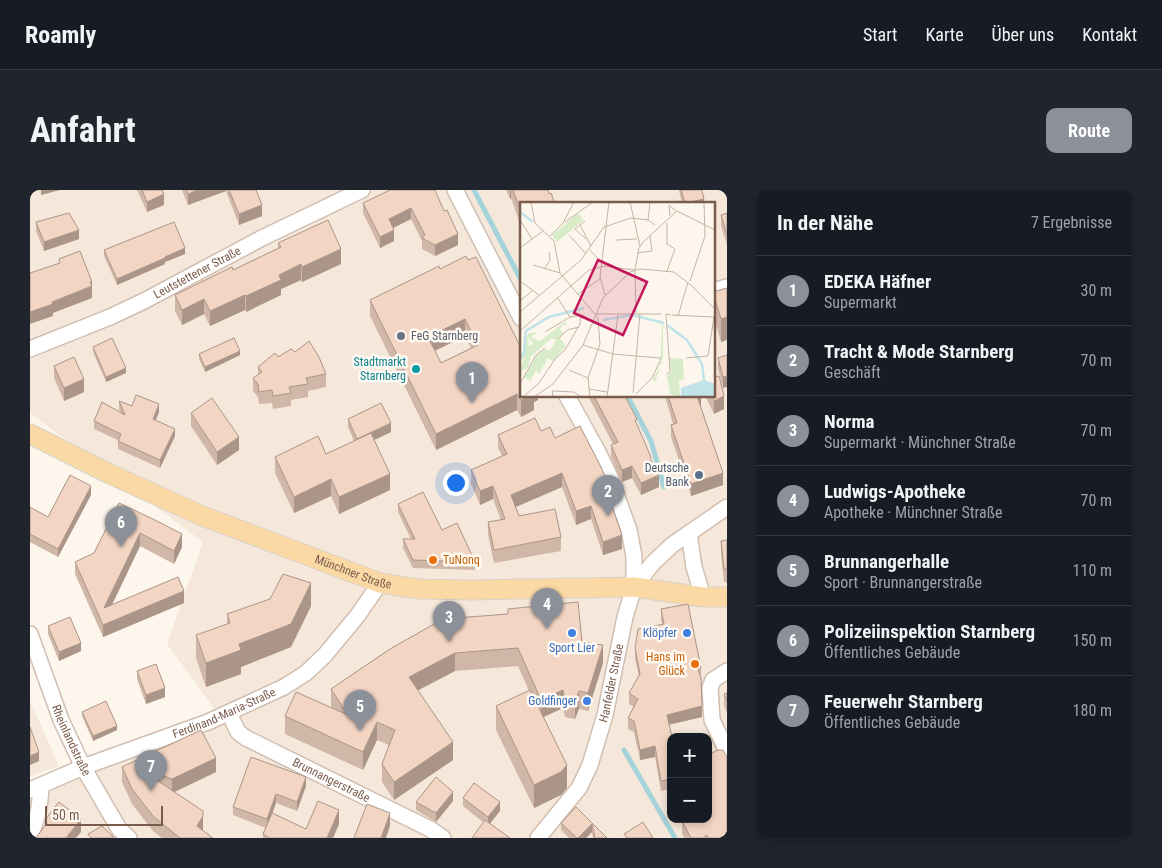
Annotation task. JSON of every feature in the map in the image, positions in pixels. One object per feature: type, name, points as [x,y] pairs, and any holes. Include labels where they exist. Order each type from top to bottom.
[{"type":"main road","name":"Münchner Straße","points":[[30,434],[110,474],[200,514],[380,582],[419,589],[634,587],[703,597],[727,597]]},
{"type":"street","name":"Leutstettener Straße","points":[[30,349],[136,305],[262,238],[362,190]]},
{"type":"street","points":[[456,190],[520,316]]},
{"type":"street","points":[[714,291],[727,287]]},
{"type":"street","points":[[568,398],[606,468],[626,523],[634,556],[634,587]]},
{"type":"street","name":"Hanfelder Straße","points":[[538,838],[579,788],[590,765],[604,715],[634,587],[653,563],[672,545],[727,508]]},
{"type":"street","points":[[689,533],[694,567],[703,597]]},
{"type":"street","name":"Ferdinand-Maria-Straße","points":[[36,788],[82,767],[208,722],[284,687],[306,673],[325,655],[358,615],[380,582]]},
{"type":"street","name":"Rheinlandstraße","points":[[30,634],[61,720],[82,767],[119,829],[130,838]]},
{"type":"street","points":[[726,748],[712,720],[710,688],[713,680],[727,671]]},
{"type":"street","name":"Brunnangerstraße","points":[[229,712],[238,732],[246,738],[430,829],[443,838]]},
{"type":"street","points":[[30,834],[36,824],[40,807],[36,788]]},
{"type":"shaded area","points":[[30,190],[727,190],[727,838],[30,838],[30,790],[222,719],[167,644],[203,542],[30,413]]},
{"type":"shaded area","points":[[30,701],[59,766],[30,776]]},
{"type":"building","points":[[142,190],[162,190],[164,194],[147,202]]},
{"type":"building","points":[[186,190],[198,190],[188,194]]},
{"type":"building","points":[[229,190],[256,190],[262,205],[239,214]]},
{"type":"building","points":[[390,190],[435,190],[444,211],[447,210],[458,234],[435,245],[422,238],[425,235],[411,208],[389,219],[394,230],[380,237],[363,203]]},
{"type":"building","points":[[513,190],[548,190],[554,202],[520,202],[520,209]]},
{"type":"building","points":[[681,190],[702,190],[704,199],[685,202]]},
{"type":"building","points":[[69,213],[79,230],[44,242],[36,222]]},
{"type":"building","points":[[727,213],[727,234],[721,215]]},
{"type":"building","points":[[328,220],[341,249],[302,267],[301,264],[279,275],[281,280],[210,311],[204,299],[182,310],[175,295],[232,267],[233,270],[281,247],[278,243]]},
{"type":"building","points":[[174,222],[185,248],[117,279],[104,250]]},
{"type":"building","points":[[80,251],[92,286],[52,302],[53,304],[30,312],[30,273],[60,263],[59,259]]},
{"type":"building","points":[[466,256],[468,260],[476,257],[520,346],[520,398],[525,398],[521,400],[517,394],[436,434],[370,300],[439,266],[440,269]],"holes":[[[465,319],[478,345],[441,363],[428,337]]]},
{"type":"building","points":[[727,288],[727,317],[721,319],[714,292]]},
{"type":"building","points":[[112,338],[126,368],[106,377],[93,347]]},
{"type":"building","points":[[234,338],[240,351],[205,367],[199,354]]},
{"type":"building","points":[[309,341],[319,357],[326,374],[306,378],[308,384],[289,387],[291,393],[273,396],[272,390],[259,392],[258,384],[253,378],[262,372],[258,367],[275,353],[278,357],[291,349],[295,352]]},
{"type":"building","points":[[727,355],[727,376],[723,377],[718,358]]},
{"type":"building","points":[[74,357],[84,379],[64,388],[54,366]]},
{"type":"building","points":[[719,376],[724,396],[714,401],[713,398],[714,377]]},
{"type":"building","points":[[136,395],[159,404],[153,419],[175,429],[160,460],[118,441],[121,434],[94,421],[102,402],[125,415],[119,401],[132,406]]},
{"type":"building","points":[[212,398],[239,437],[217,452],[191,413]]},
{"type":"building","points":[[595,398],[626,398],[637,419],[635,420],[659,475],[641,483],[632,466],[622,470],[611,445],[618,442]]},
{"type":"building","points":[[669,398],[698,398],[723,473],[691,484],[671,425],[677,423]]},
{"type":"building","points":[[381,403],[391,423],[357,439],[348,419]]},
{"type":"building","points":[[535,418],[541,431],[550,427],[555,438],[580,426],[605,476],[602,477],[622,535],[603,542],[591,506],[576,511],[562,473],[511,495],[519,516],[555,509],[561,537],[494,550],[488,522],[505,519],[493,486],[480,491],[471,470],[507,454],[498,435]]},
{"type":"building","points":[[371,433],[390,474],[339,497],[331,479],[294,497],[275,457],[318,436],[326,454]]},
{"type":"building","points":[[70,475],[91,486],[58,549],[30,534],[30,507],[48,517]]},
{"type":"building","points":[[423,492],[442,530],[457,523],[475,562],[413,560],[403,539],[415,539],[398,504]]},
{"type":"building","points":[[119,503],[182,534],[174,551],[140,533],[104,608],[178,577],[184,591],[103,625],[75,562],[94,553]]},
{"type":"building","points":[[727,540],[727,569],[724,569],[721,541]]},
{"type":"building","points":[[283,574],[311,583],[291,624],[239,644],[241,650],[206,663],[196,635],[230,623],[227,614],[270,599]]},
{"type":"building","points":[[578,602],[582,642],[603,645],[588,693],[579,691],[575,701],[565,700],[563,690],[541,700],[518,648],[455,653],[409,677],[453,742],[394,782],[382,764],[395,730],[377,722],[363,752],[285,716],[296,692],[348,715],[331,689],[390,649],[443,619],[508,614],[508,609]]},
{"type":"building","points":[[688,604],[701,668],[698,669],[701,678],[702,706],[667,715],[671,733],[667,733],[667,780],[661,781],[655,746],[640,750],[634,721],[628,718],[638,699],[629,693],[640,674],[635,648],[638,629],[664,624],[661,609]]},
{"type":"building","points":[[70,617],[81,643],[59,652],[48,626]]},
{"type":"building","points":[[156,664],[165,688],[146,695],[137,671]]},
{"type":"building","points":[[530,690],[567,765],[561,772],[534,785],[496,706]]},
{"type":"building","points":[[106,701],[117,726],[93,736],[82,712]]},
{"type":"building","points":[[30,727],[39,752],[30,756]]},
{"type":"building","points":[[201,730],[216,758],[172,779],[148,770],[146,773],[203,811],[203,816],[197,826],[213,838],[180,838],[153,816],[132,789],[122,767]]},
{"type":"building","points":[[723,750],[727,757],[727,838],[708,838],[707,835],[703,838],[691,838],[683,823],[712,823],[712,753]]},
{"type":"building","points":[[251,757],[306,777],[297,802],[276,794],[267,819],[233,807]]},
{"type":"building","points":[[436,777],[453,792],[436,813],[416,802]]},
{"type":"building","points":[[474,783],[500,802],[488,817],[463,798]]},
{"type":"building","points":[[318,801],[339,810],[327,838],[269,838],[263,834],[272,813],[306,829]]},
{"type":"building","points":[[59,802],[81,819],[66,838],[36,838],[47,823],[45,820]]},
{"type":"building","points":[[367,804],[390,813],[381,838],[354,838]]},
{"type":"building","points":[[576,807],[607,838],[595,838],[592,824],[577,838],[561,823]]},
{"type":"building","points":[[485,820],[510,838],[472,838]]},
{"type":"building","points":[[643,822],[653,838],[627,838],[624,834]]},
{"type":"building","points":[[102,826],[114,838],[91,838],[88,834]]},
{"type":"waterway","points":[[474,190],[520,278]]},
{"type":"waterway","points":[[626,398],[630,401],[651,441],[664,487]]},
{"type":"waterway","points":[[624,750],[675,838]]},
{"type":"place","name":"FeG Starnberg","points":[[401,336]]},
{"type":"place","name":"Stadtmarkt Starnberg","points":[[416,369]]},
{"type":"place","name":"EDEKA Häfner","points":[[472,403]]},
{"type":"place","name":"Deutsche Bank","points":[[699,475]]},
{"type":"place","name":"Tracht & Mode Starnberg","points":[[608,516]]},
{"type":"place","name":"Polizeiinspektion Starnberg","points":[[121,547]]},
{"type":"place","name":"TuNonq","points":[[433,560]]},
{"type":"place","name":"Ludwigs-Apotheke","points":[[547,629]]},
{"type":"place","name":"Sport Lier","points":[[572,633]]},
{"type":"place","name":"Klöpfer","points":[[687,633]]},
{"type":"place","name":"Norma","points":[[449,642]]},
{"type":"place","name":"Hans im Glück","points":[[695,664]]},
{"type":"place","name":"Goldfinger","points":[[587,701]]},
{"type":"place","name":"Brunnangerhalle","points":[[360,731]]},
{"type":"place","name":"Feuerwehr Starnberg","points":[[151,791]]}]
